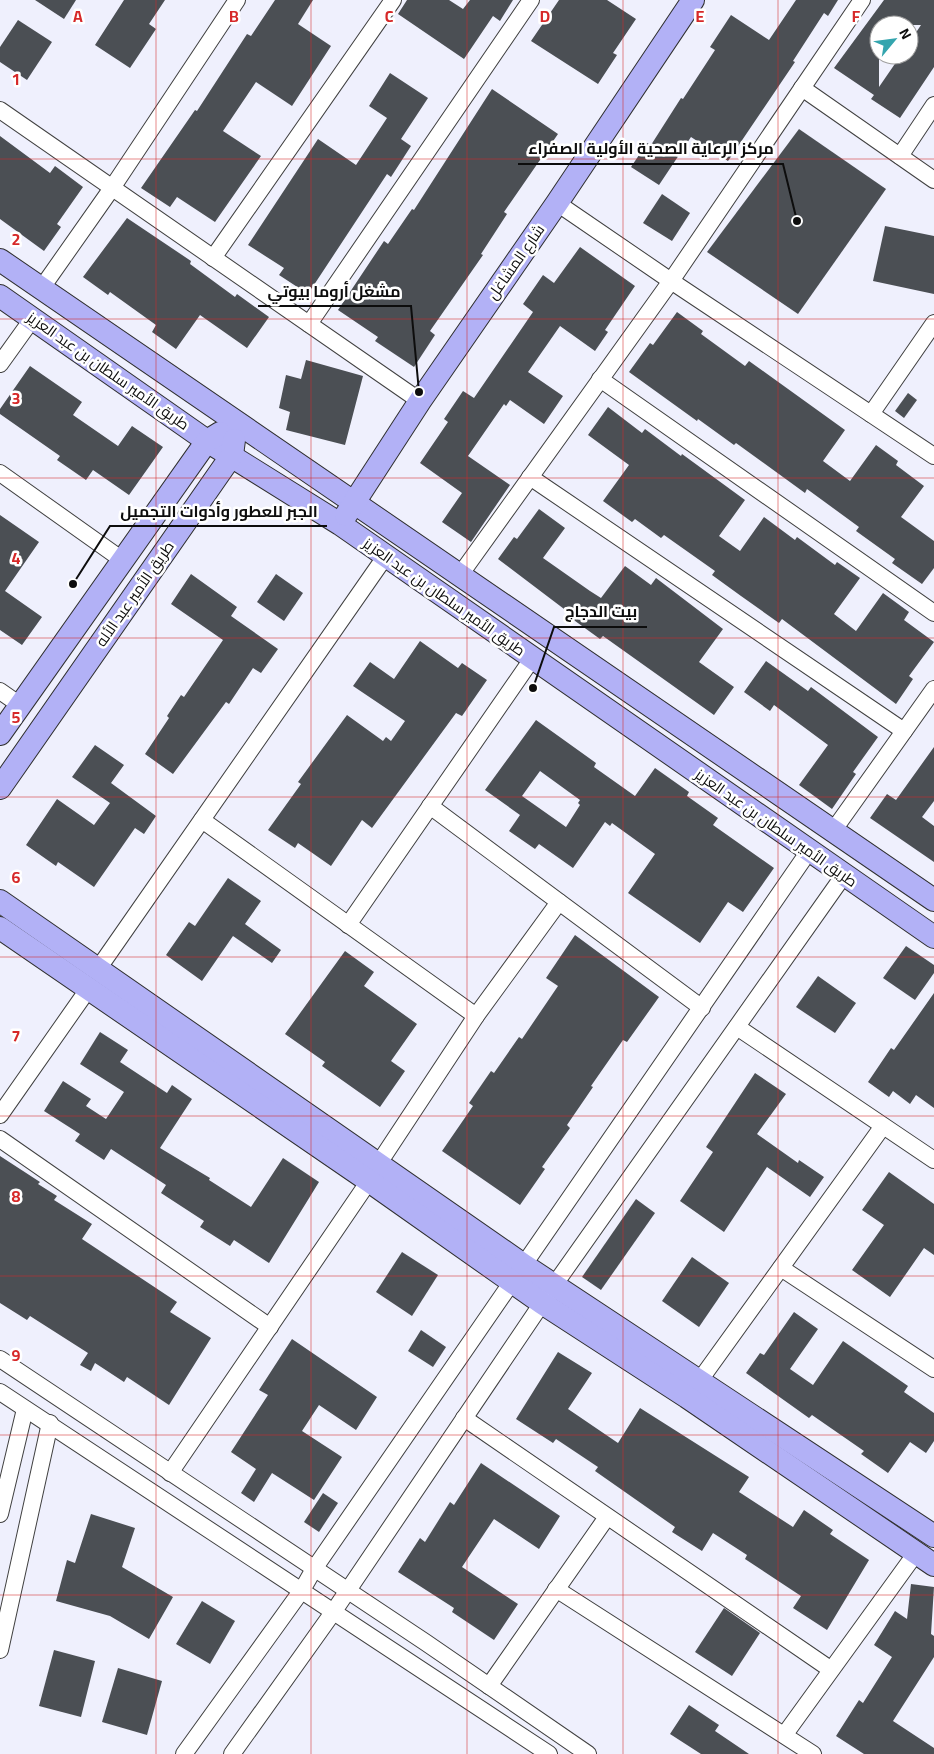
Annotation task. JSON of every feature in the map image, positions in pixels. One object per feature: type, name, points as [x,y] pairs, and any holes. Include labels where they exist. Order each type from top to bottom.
[{"type":"street","points":[[41,288],[112,188],[236,0]]},
{"type":"street","points":[[214,258],[393,0]]},
{"type":"street","points":[[309,324],[531,0]]},
{"type":"street","points":[[460,575],[671,281],[862,0]]},
{"type":"street","name":"شارع المشاغل","points":[[340,524],[356,503],[420,401],[558,202],[685,3]]},
{"type":"street","points":[[802,88],[934,180]]},
{"type":"street","points":[[900,156],[934,105]]},
{"type":"street","points":[[0,110],[420,401]]},
{"type":"street","points":[[558,202],[671,281],[934,456]]},
{"type":"street","name":"طريق الأمير سلطان بن عبد العزيز","points":[[0,260],[934,900]]},
{"type":"street","name":"طريق الأمير سلطان بن عبد العزيز","points":[[0,296],[207,442],[232,455],[340,524],[934,937]]},
{"type":"street","points":[[0,364],[33,318]]},
{"type":"street","points":[[870,414],[934,323]]},
{"type":"street","points":[[600,379],[934,613]]},
{"type":"street","name":"طريق الأمير عبد الأله","points":[[0,734],[121,559],[207,442],[236,422]]},
{"type":"street","name":"طريق الأمير عبد الأله","points":[[0,788],[232,455],[236,422]]},
{"type":"street","points":[[0,473],[121,559]]},
{"type":"street","points":[[530,477],[904,731]]},
{"type":"street","points":[[0,1115],[385,557]]},
{"type":"street","points":[[348,925],[532,659]]},
{"type":"street","points":[[833,831],[934,689]]},
{"type":"street","points":[[0,691],[20,705]]},
{"type":"street","points":[[430,806],[702,1008]]},
{"type":"street","points":[[202,820],[476,1016]]},
{"type":"street","points":[[184,1754],[302,1590],[314,1569],[809,851]]},
{"type":"street","points":[[232,1754],[334,1611],[555,1284],[844,875]]},
{"type":"street","points":[[0,901],[93,978],[519,1274],[542,1303],[686,1397],[925,1559],[830,1669],[784,1734]]},
{"type":"street","points":[[170,1473],[374,1172],[476,1016],[559,902]]},
{"type":"street","points":[[0,928],[93,978]]},
{"type":"street","points":[[737,1027],[934,1160]]},
{"type":"street","points":[[700,1380],[884,1126]]},
{"type":"street","points":[[0,1140],[270,1326]]},
{"type":"street","points":[[781,1268],[934,1369]]},
{"type":"street","points":[[519,1274],[555,1284],[932,1531]]},
{"type":"street","points":[[0,1359],[490,1686],[588,1754]]},
{"type":"street","points":[[0,1392],[50,1423],[549,1754]]},
{"type":"street","points":[[0,1514],[25,1409]]},
{"type":"street","points":[[464,1418],[830,1669]]},
{"type":"street","points":[[0,1650],[50,1423]]},
{"type":"street","points":[[490,1686],[607,1516]]},
{"type":"street","points":[[556,1590],[814,1754]]},
{"type":"building","points":[[35,0],[76,0],[64,19]]},
{"type":"building","points":[[124,0],[165,0],[149,24],[156,29],[130,68],[95,45]]},
{"type":"building","points":[[275,0],[313,0],[298,24],[331,46],[292,106],[256,82],[223,131],[261,156],[215,222],[177,197],[170,207],[141,188],[195,110],[197,111],[247,34],[251,36]]},
{"type":"building","points":[[407,0],[449,0],[463,9],[470,0],[513,0],[500,21],[493,16],[464,59],[398,14]]},
{"type":"building","points":[[559,0],[607,0],[636,19],[613,53],[617,55],[598,84],[531,41]]},
{"type":"building","points":[[796,0],[838,0],[828,16],[824,13],[793,61],[795,62],[728,161],[691,137],[659,185],[631,167],[647,143],[651,145],[681,98],[683,99],[715,50],[710,47],[731,15],[769,40]]},
{"type":"building","points":[[884,0],[934,0],[934,67],[900,118],[871,99],[874,95],[834,68],[869,20],[869,65],[879,65],[879,87],[894,65],[919,65],[919,28],[921,25],[919,25],[919,15],[873,15]]},
{"type":"building","points":[[18,20],[52,42],[27,80],[0,62],[0,47]]},
{"type":"building","points":[[390,73],[428,98],[401,139],[411,146],[391,177],[387,174],[308,294],[279,275],[284,268],[248,245],[318,139],[356,165],[387,118],[369,106]]},
{"type":"building","points":[[492,89],[558,134],[504,212],[507,214],[481,254],[483,255],[430,331],[435,335],[414,367],[375,341],[378,337],[338,310],[384,241],[388,244],[412,209],[414,210]]},
{"type":"building","points":[[799,129],[886,189],[798,314],[707,252]]},
{"type":"building","points":[[0,136],[50,173],[55,166],[83,187],[57,224],[61,227],[44,251],[0,219]]},
{"type":"building","points":[[662,194],[690,213],[672,241],[643,223]]},
{"type":"building","points":[[127,218],[191,261],[190,264],[235,297],[237,294],[269,317],[247,348],[200,315],[176,349],[152,332],[156,325],[110,292],[108,295],[83,277]]},
{"type":"building","points":[[885,226],[934,236],[934,294],[873,281]]},
{"type":"building","points":[[580,247],[635,286],[605,330],[608,332],[595,351],[560,326],[528,372],[563,396],[544,424],[510,400],[506,406],[504,404],[468,456],[510,485],[471,542],[442,522],[462,493],[420,463],[448,422],[444,419],[463,391],[474,398],[533,312],[523,304],[543,275],[554,283]]},
{"type":"building","points":[[677,312],[703,331],[701,334],[745,366],[749,361],[845,430],[823,461],[850,481],[876,445],[898,461],[896,465],[924,486],[901,517],[934,541],[934,568],[922,584],[892,563],[895,559],[856,531],[859,527],[807,489],[805,493],[736,443],[734,445],[698,419],[697,421],[629,372],[650,343],[653,345]]},
{"type":"building","points":[[306,360],[363,376],[345,445],[286,430],[290,412],[279,408],[286,375],[301,379]]},
{"type":"building","points":[[30,366],[82,402],[73,415],[118,446],[132,426],[163,447],[129,495],[93,470],[86,480],[57,460],[60,456],[0,414],[0,409]]},
{"type":"building","points":[[908,393],[917,400],[904,418],[895,411]]},
{"type":"building","points":[[608,407],[642,433],[645,429],[681,456],[682,454],[745,500],[719,536],[740,551],[764,517],[795,540],[797,537],[835,565],[837,562],[860,578],[834,614],[856,631],[883,593],[909,612],[904,620],[934,642],[909,676],[913,679],[896,704],[782,619],[779,623],[712,575],[715,571],[664,535],[661,538],[635,519],[632,522],[603,501],[629,465],[588,435]]},
{"type":"building","points":[[539,509],[565,528],[543,558],[590,591],[601,598],[625,566],[651,585],[656,578],[723,629],[699,662],[734,687],[714,715],[603,636],[600,639],[571,618],[572,615],[498,559],[514,537],[517,539]]},
{"type":"building","points":[[0,515],[39,542],[5,591],[42,617],[22,645],[0,630]]},
{"type":"building","points":[[191,574],[237,607],[231,616],[278,649],[261,673],[253,668],[229,704],[226,702],[173,774],[145,754],[169,718],[167,716],[181,695],[184,697],[223,640],[171,604]]},
{"type":"building","points":[[276,574],[303,593],[284,621],[257,602]]},
{"type":"building","points":[[420,641],[458,668],[462,663],[487,680],[462,716],[456,713],[372,828],[362,820],[331,866],[298,843],[295,848],[268,830],[301,784],[298,782],[347,715],[383,741],[386,737],[391,741],[405,721],[353,686],[370,662],[394,679]]},
{"type":"building","points":[[766,661],[808,691],[811,687],[878,737],[853,772],[856,774],[832,809],[799,785],[828,745],[774,705],[770,711],[744,692]]},
{"type":"building","points":[[536,720],[596,763],[594,767],[635,796],[655,768],[689,792],[687,796],[718,818],[713,825],[774,868],[743,912],[728,902],[700,943],[628,893],[655,854],[612,823],[610,826],[605,822],[573,868],[539,844],[535,849],[509,831],[520,815],[485,790]],"holes":[[[540,771],[580,800],[578,803],[580,805],[566,827],[522,796]]]},
{"type":"building","points":[[95,745],[124,765],[111,783],[156,816],[144,834],[135,828],[94,887],[58,862],[56,866],[26,845],[57,799],[94,825],[110,803],[72,777]]},
{"type":"building","points":[[934,747],[934,801],[922,817],[934,826],[934,862],[870,818],[887,794],[896,800]]},
{"type":"building","points":[[228,878],[261,901],[245,924],[281,950],[272,963],[233,936],[202,981],[166,955],[189,922],[195,926]]},
{"type":"building","points":[[575,935],[659,997],[627,1042],[623,1040],[591,1086],[593,1087],[567,1125],[570,1128],[542,1167],[545,1169],[520,1205],[442,1151],[473,1106],[469,1103],[491,1071],[494,1073],[519,1037],[522,1039],[558,986],[546,978]]},
{"type":"building","points":[[906,946],[934,965],[934,973],[915,1000],[883,978]]},
{"type":"building","points":[[345,951],[374,972],[364,986],[417,1024],[391,1061],[405,1071],[380,1107],[322,1066],[325,1062],[285,1034]]},
{"type":"building","points":[[818,976],[856,1003],[835,1033],[796,1007]]},
{"type":"building","points":[[934,993],[934,1108],[916,1095],[910,1104],[893,1091],[889,1097],[868,1082],[891,1048],[894,1050]]},
{"type":"building","points":[[100,1032],[128,1050],[120,1062],[167,1093],[172,1085],[192,1099],[160,1148],[210,1178],[209,1180],[251,1207],[283,1158],[319,1182],[269,1263],[234,1240],[230,1246],[200,1227],[204,1221],[161,1193],[166,1185],[111,1149],[104,1160],[75,1141],[80,1134],[44,1111],[63,1081],[91,1099],[86,1106],[106,1119],[124,1092],[80,1064]]},
{"type":"building","points":[[755,1073],[786,1094],[757,1134],[798,1163],[799,1160],[824,1177],[810,1197],[767,1167],[724,1232],[680,1201],[713,1152],[706,1147]]},
{"type":"building","points":[[0,1156],[40,1182],[38,1184],[57,1196],[54,1200],[92,1224],[82,1239],[177,1302],[170,1312],[211,1338],[169,1405],[127,1377],[124,1382],[95,1363],[91,1371],[80,1365],[88,1353],[30,1316],[27,1320],[0,1303]]},
{"type":"building","points":[[889,1172],[934,1204],[934,1255],[924,1248],[890,1297],[852,1270],[884,1225],[862,1210]]},
{"type":"building","points":[[636,1199],[655,1213],[601,1290],[582,1277]]},
{"type":"building","points":[[402,1252],[438,1275],[412,1316],[376,1292]]},
{"type":"building","points":[[692,1257],[729,1283],[699,1327],[662,1301]]},
{"type":"building","points":[[794,1312],[818,1329],[790,1369],[813,1385],[843,1341],[908,1386],[904,1392],[934,1413],[934,1441],[926,1453],[910,1442],[888,1473],[861,1454],[864,1451],[812,1415],[809,1418],[746,1373],[760,1353],[764,1355]]},
{"type":"building","points":[[421,1330],[446,1347],[433,1367],[408,1351]]},
{"type":"building","points":[[292,1339],[377,1397],[356,1430],[319,1405],[302,1431],[342,1457],[314,1500],[272,1473],[254,1502],[241,1493],[256,1469],[231,1452],[268,1395],[259,1390]]},
{"type":"building","points":[[558,1352],[592,1373],[568,1409],[618,1443],[640,1408],[749,1477],[739,1492],[793,1527],[804,1510],[833,1530],[830,1534],[869,1560],[827,1630],[793,1608],[801,1596],[745,1559],[747,1555],[713,1533],[702,1551],[672,1532],[675,1527],[595,1471],[598,1467],[556,1439],[553,1443],[516,1419]]},
{"type":"building","points":[[481,1463],[560,1516],[539,1549],[494,1519],[462,1567],[518,1604],[494,1640],[452,1612],[454,1608],[398,1572],[420,1538],[425,1542],[450,1502],[454,1505]]},
{"type":"building","points":[[323,1493],[338,1503],[319,1532],[304,1522]]},
{"type":"building","points":[[91,1514],[135,1528],[122,1567],[173,1597],[149,1639],[110,1616],[56,1601],[67,1560],[75,1563]]},
{"type":"building","points":[[911,1584],[934,1587],[931,1634],[934,1636],[934,1657],[893,1721],[934,1748],[934,1754],[864,1754],[836,1736],[859,1700],[863,1703],[892,1657],[874,1645],[895,1611],[907,1619]]},
{"type":"building","points":[[202,1601],[235,1621],[210,1664],[176,1644]]},
{"type":"building","points":[[724,1608],[760,1633],[732,1676],[695,1652]]},
{"type":"building","points":[[54,1650],[95,1661],[81,1717],[39,1706]]},
{"type":"building","points":[[118,1668],[162,1681],[147,1735],[102,1722]]},
{"type":"building","points":[[689,1705],[719,1725],[715,1731],[749,1754],[701,1754],[670,1734]]},
{"type":"place","name":"مركز الرعاية الصحية الأولية الصفراء","points":[[797,221]]},
{"type":"place","name":"مشغل أروما بيوتي","points":[[419,392]]},
{"type":"place","name":"الجبر للعطور وأدوات التجميل","points":[[73,584]]},
{"type":"place","name":"بيت الدجاج","points":[[533,688]]}]
